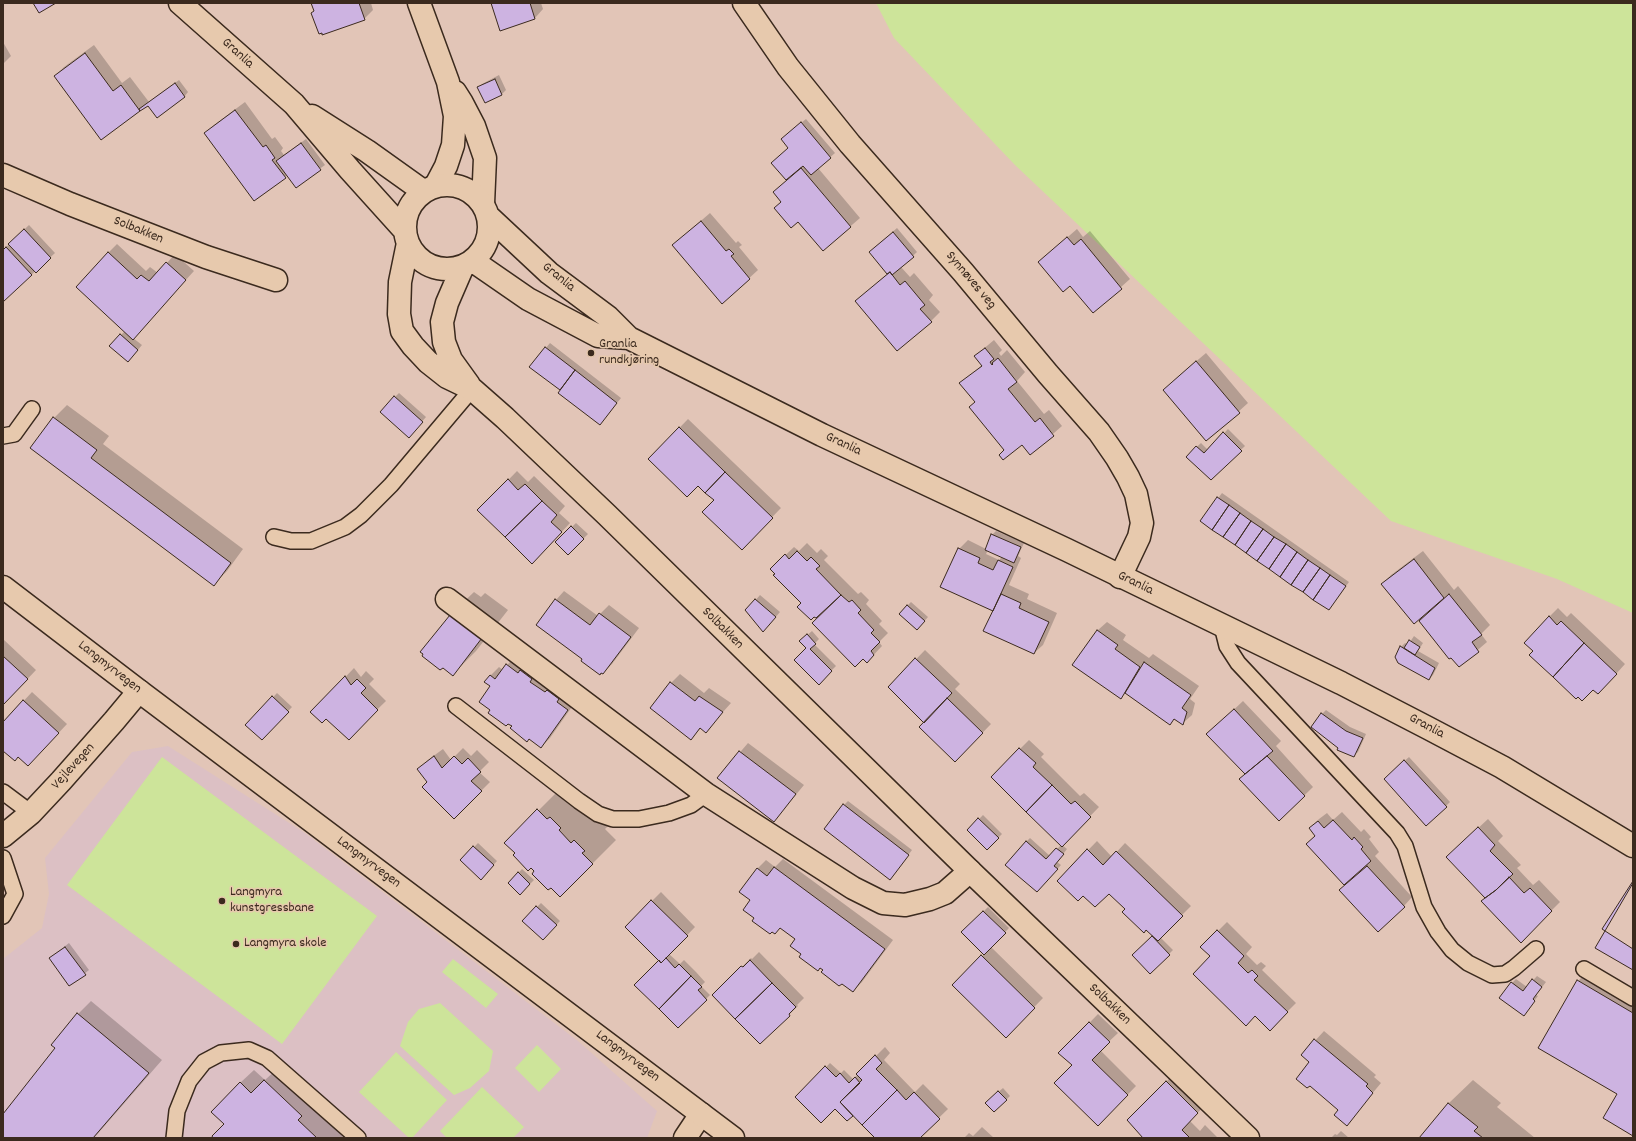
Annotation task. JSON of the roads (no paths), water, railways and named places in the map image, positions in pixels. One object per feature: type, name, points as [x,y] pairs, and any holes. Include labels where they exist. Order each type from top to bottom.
[{"type":"street","name":"Granlia","points":[[180,3],[294,104],[406,237],[417,257],[431,266],[447,269],[468,263],[528,299],[598,336],[629,338]]},
{"type":"street","points":[[406,237],[406,216],[412,202],[429,188],[446,166],[453,145],[455,131],[455,116],[448,82],[419,3]]},
{"type":"street","name":"Synnøves veg","points":[[744,3],[788,67],[850,144],[963,272],[1048,374],[1099,432],[1117,458],[1128,476],[1136,494],[1142,523],[1139,537],[1120,577]]},
{"type":"street","points":[[448,82],[462,102],[474,126],[485,158],[486,210],[490,228],[487,241],[482,252],[468,263]]},
{"type":"street","name":"Granlia","points":[[294,104],[367,151],[429,188],[450,184],[463,187],[474,194],[486,210],[549,273],[608,317],[629,338],[822,435],[1067,550],[1428,728],[1502,768],[1633,846]]},
{"type":"street","name":"Solbakken","points":[[3,175],[77,207],[206,257],[276,280]]},
{"type":"street","name":"Solbakken","points":[[406,237],[400,282],[399,314],[402,331],[413,346],[428,362],[447,377],[472,389]]},
{"type":"street","name":"Solbakken","points":[[468,263],[447,303],[442,322],[444,342],[451,360],[472,389],[505,418],[607,515],[970,871],[1248,1138]]},
{"type":"street","name":"Langmyrvegen","points":[[3,587],[733,1138]]},
{"type":"street","points":[[447,599],[706,794],[853,888],[883,903],[905,905],[930,899],[946,893],[970,871]]},
{"type":"street","name":"Vejlevegen","points":[[3,836],[31,813],[114,722],[139,691]]},
{"type":"street","points":[[685,1138],[701,1114]]},
{"type":"lane","points":[[274,537],[291,541],[311,541],[345,527],[391,485],[472,389]]},
{"type":"lane","points":[[3,436],[14,434],[32,409]]},
{"type":"lane","points":[[1222,626],[1227,646],[1238,663],[1397,833],[1405,846],[1424,907],[1438,932],[1452,950],[1468,963],[1492,976],[1505,974],[1536,949]]},
{"type":"lane","points":[[456,706],[578,801],[598,814],[613,819],[639,819],[669,813],[691,804],[706,794]]},
{"type":"lane","points":[[3,792],[31,813]]},
{"type":"lane","points":[[3,858],[14,894],[3,916]]},
{"type":"lane","points":[[1584,969],[1633,998]]},
{"type":"lane","points":[[174,1138],[177,1111],[189,1081],[204,1062],[221,1053],[249,1050],[267,1058],[358,1138]]},
{"type":"place","name":"Granlia rundkjøring","points":[[591,353]]},
{"type":"place","name":"Langmyra kunstgressbane","points":[[222,901]]},
{"type":"place","name":"Langmyra skole","points":[[236,944]]}]
